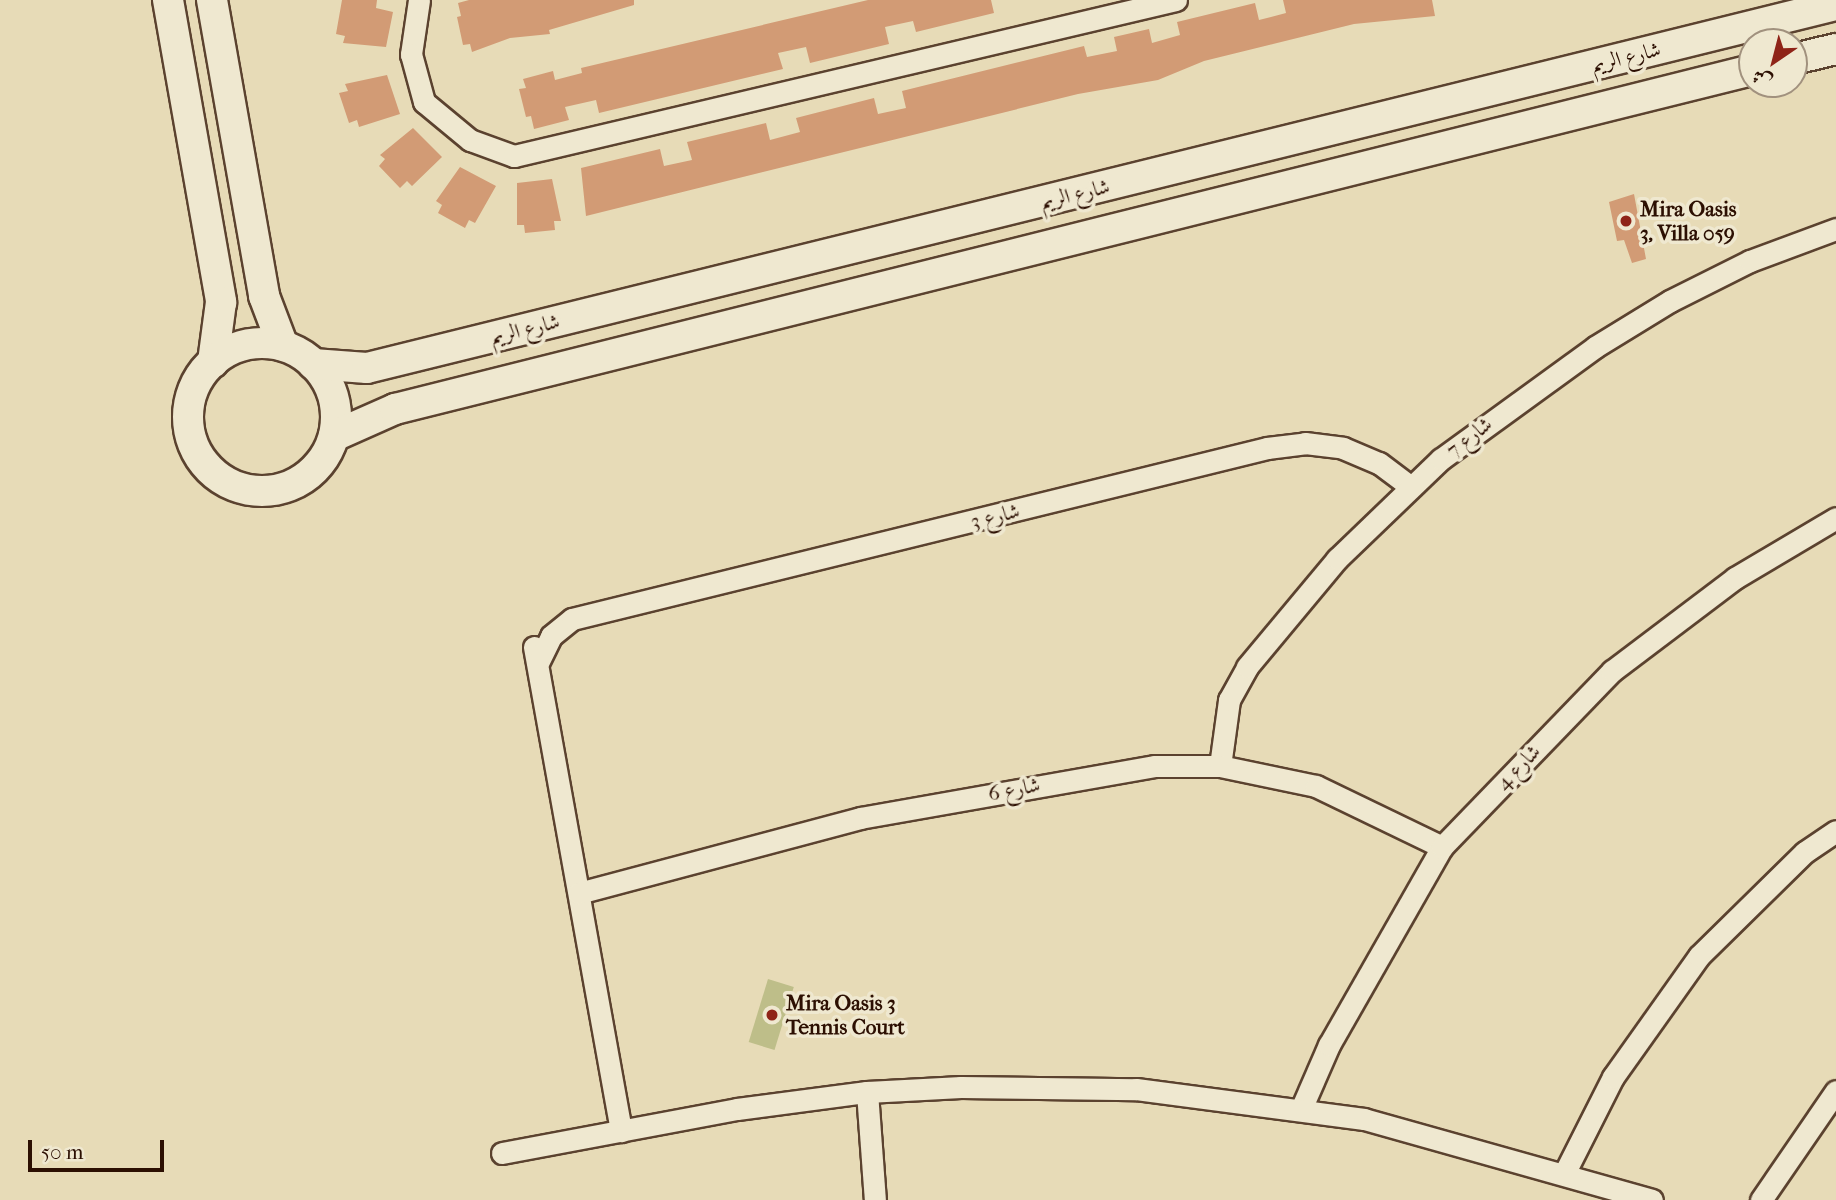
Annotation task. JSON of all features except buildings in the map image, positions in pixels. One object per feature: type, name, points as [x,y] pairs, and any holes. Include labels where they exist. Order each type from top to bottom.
[{"type":"street","points":[[168,0],[220,302],[213,362]]},
{"type":"street","points":[[212,0],[264,296],[283,346]]},
{"type":"street","points":[[419,0],[411,54],[424,102],[470,140],[514,156],[1103,9],[1176,0]]},
{"type":"street","name":"شارع الريم","points":[[313,364],[367,368],[1836,5]]},
{"type":"street","points":[[1808,56],[1836,49]]},
{"type":"street","name":"شارع الريم","points":[[334,436],[384,412],[448,395],[1738,73]]},
{"type":"street","name":"شارع 7","points":[[1220,766],[1229,700],[1247,667],[1337,559],[1410,486],[1494,417],[1632,323],[1750,261],[1836,229]]},
{"type":"street","points":[[247,344],[283,346],[313,364],[334,397],[334,436],[324,458],[285,488],[249,489],[215,474],[199,456],[188,409],[194,385],[213,362],[247,344]]},
{"type":"street","name":"شارع 3","points":[[579,893],[539,661],[551,636],[572,619],[1286,444],[1343,449],[1379,463],[1410,486]]},
{"type":"street","name":"شارع 4","points":[[1302,1107],[1329,1045],[1442,847],[1612,671],[1735,578],[1836,518]]},
{"type":"street","name":"شارع 6","points":[[579,893],[859,818],[1116,769],[1220,766],[1315,786],[1442,847]]},
{"type":"street","points":[[1564,1174],[1613,1077],[1699,956],[1805,852],[1836,831]]},
{"type":"street","points":[[579,893],[621,1130]]},
{"type":"street","points":[[502,1153],[621,1130],[867,1092],[961,1087],[1136,1089],[1302,1107],[1564,1174],[1652,1200]]},
{"type":"street","points":[[1760,1200],[1836,1091]]},
{"type":"street","points":[[867,1092],[875,1200]]},
{"type":"green space","name":"Mira Oasis 3 Tennis Court","points":[[768,979],[794,987],[775,1050],[749,1042]]},
{"type":"place","name":"Mira Oasis 3, Villa 059","points":[[1626,221]]},
{"type":"place","name":"Mira Oasis 3 Tennis Court","points":[[772,1015]]}]
